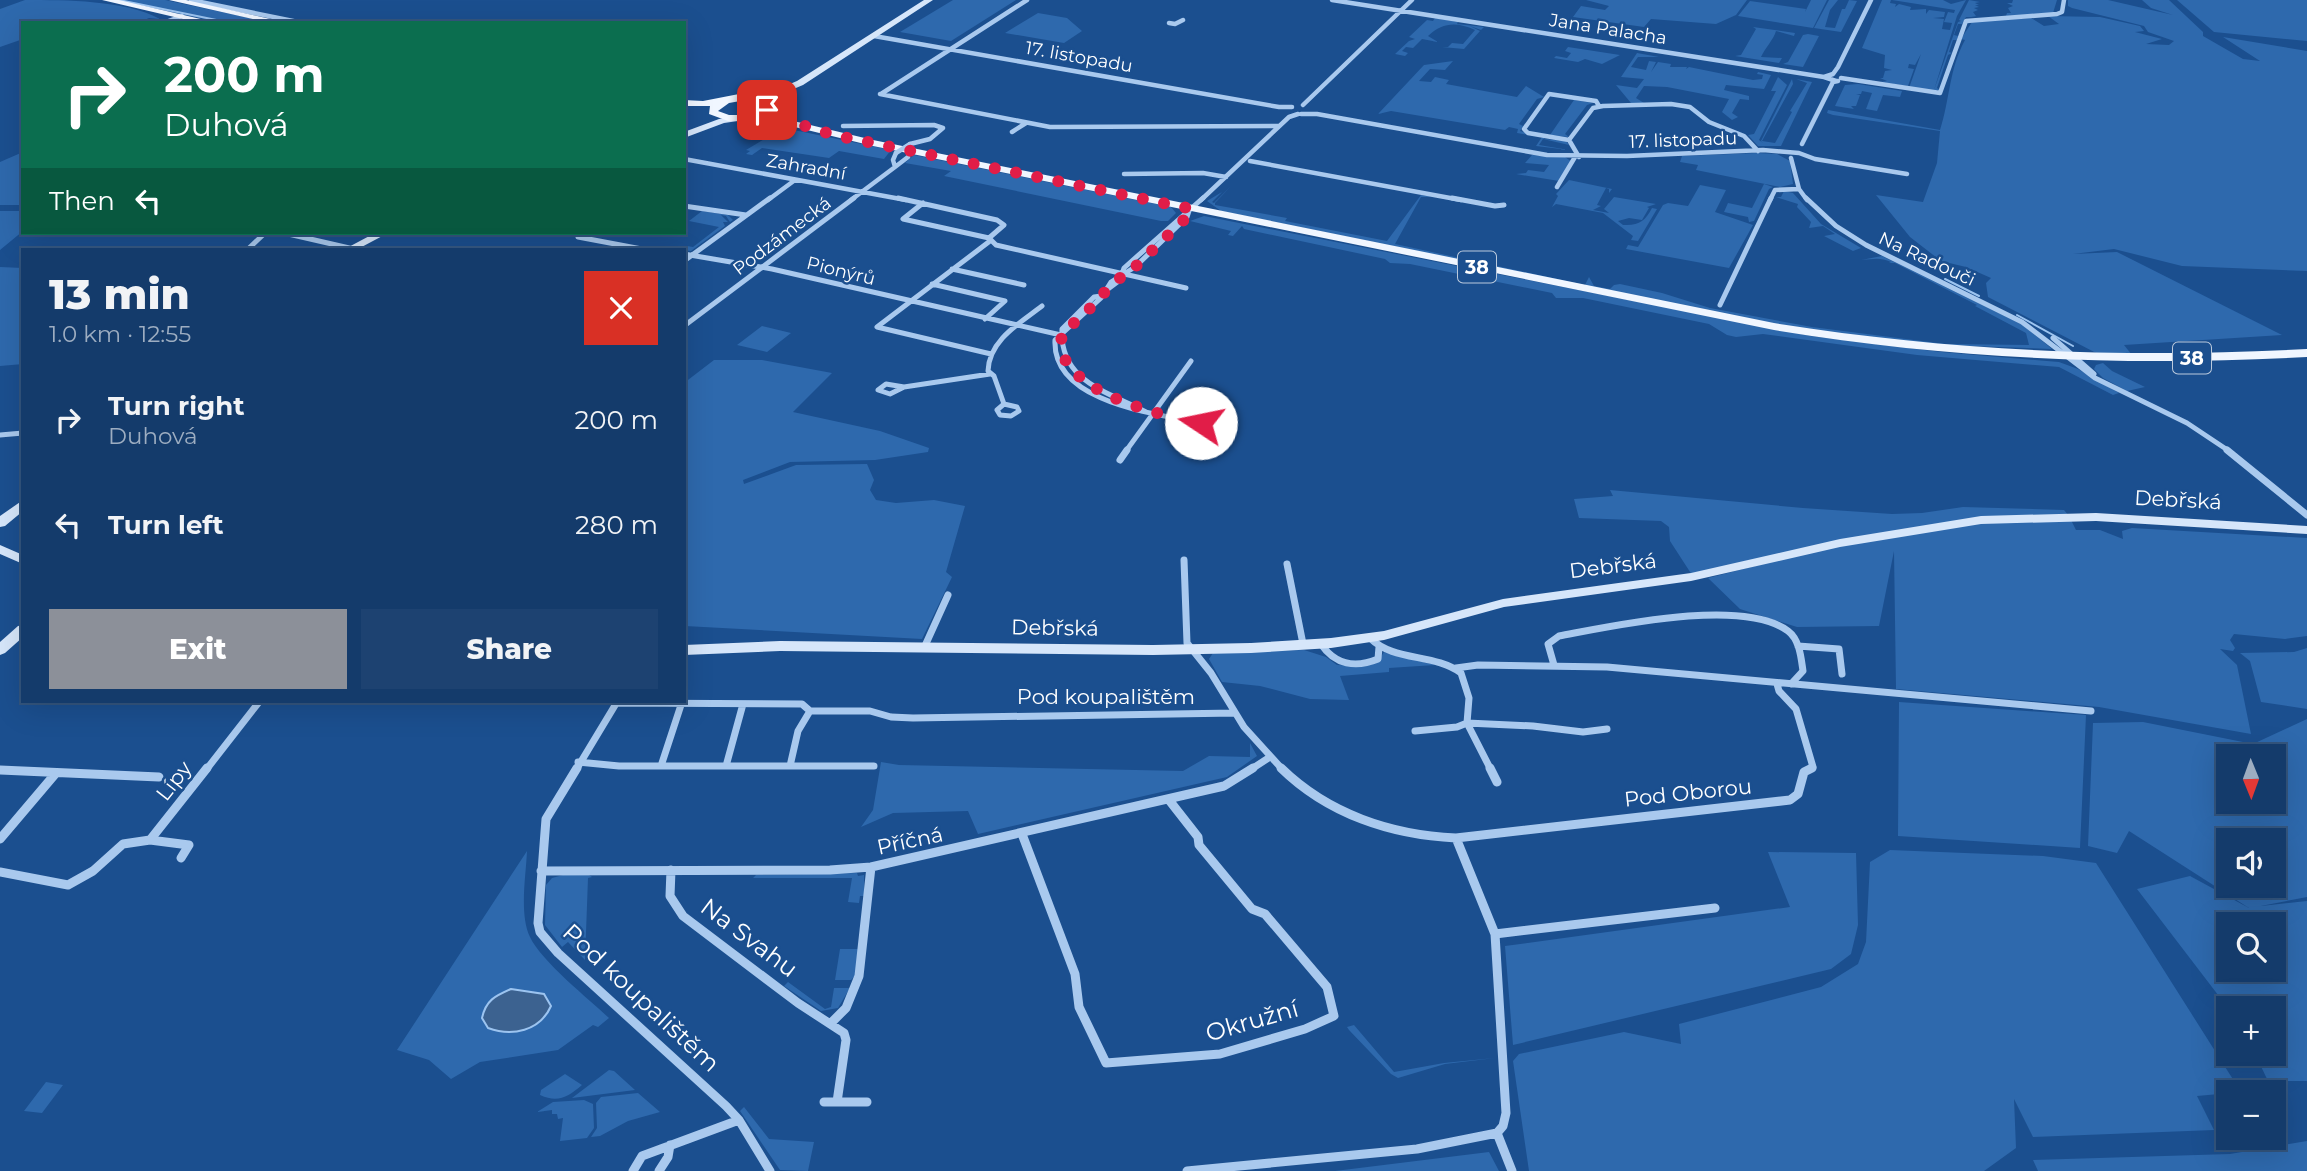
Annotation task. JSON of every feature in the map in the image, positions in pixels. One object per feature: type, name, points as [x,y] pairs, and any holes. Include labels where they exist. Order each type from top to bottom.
[{"type":"main road","points":[[106,0],[205,21]]},
{"type":"main road","points":[[173,0],[274,21]]},
{"type":"main road","points":[[874,36],[875,32],[929,0]]},
{"type":"main road","points":[[740,119],[767,107],[774,94],[940,0]]},
{"type":"main road","points":[[747,98],[806,78]]},
{"type":"main road","name":"38","points":[[686,105],[747,98],[761,100],[767,107],[768,114],[782,121],[873,143],[1191,210],[1766,325],[1916,346],[2072,358],[2188,359],[2307,354]]},
{"type":"main road","points":[[686,132],[707,123],[715,106],[725,100]]},
{"type":"main road","name":"38","points":[[686,105],[740,119]]},
{"type":"main road","points":[[686,132],[722,121],[782,121]]},
{"type":"main road","points":[[357,248],[379,235]]},
{"type":"main road","points":[[0,523],[21,506]]},
{"type":"main road","name":"Debřská","points":[[686,650],[779,646],[1193,649],[1375,643],[1503,603],[1691,577],[1840,543],[1981,520],[2096,517],[2307,530]]},
{"type":"main road","points":[[0,550],[21,559]]},
{"type":"main road","points":[[0,650],[21,631]]},
{"type":"street","points":[[191,0],[293,21]]},
{"type":"street","points":[[1027,0],[880,94],[1060,127],[1279,126]]},
{"type":"street","name":"Jana Palacha","points":[[1332,0],[1938,94],[1942,93],[1966,21],[2057,14],[2063,12],[2064,0]]},
{"type":"street","points":[[1201,423],[1132,411],[1077,383],[1059,366],[1053,344],[1076,318],[1120,280],[1123,273],[1132,270],[1187,217],[1291,111],[1303,110],[1412,0]]},
{"type":"street","points":[[1792,155],[1802,144],[1826,91],[1827,76],[1838,67],[1870,1],[1862,0]]},
{"type":"street","points":[[168,21],[182,16]]},
{"type":"street","points":[[1169,23],[1175,24],[1183,20]]},
{"type":"street","name":"17. listopadu","points":[[874,36],[1519,150],[1577,157],[1758,151]]},
{"type":"street","points":[[1826,91],[1839,79],[1838,67]]},
{"type":"street","name":"17. listopadu","points":[[1569,140],[1528,133],[1524,129],[1549,94],[1596,100],[1599,106],[1666,104],[1690,107],[1709,122],[1744,136],[1758,151]]},
{"type":"street","points":[[1558,187],[1577,157],[1569,140],[1593,108],[1599,106]]},
{"type":"street","points":[[1012,132],[1027,123]]},
{"type":"street","points":[[843,126],[943,127],[930,139],[910,144],[897,153],[893,160],[895,167]]},
{"type":"street","points":[[1169,134],[1178,126]]},
{"type":"street","points":[[1209,134],[1216,126]]},
{"type":"street","points":[[1050,134],[1060,127]]},
{"type":"street","points":[[1091,134],[1101,127]]},
{"type":"street","points":[[1128,134],[1138,127]]},
{"type":"street","points":[[1796,168],[1804,158],[1802,144]]},
{"type":"street","points":[[1758,151],[1907,174]]},
{"type":"street","points":[[1720,305],[1775,190],[1800,189],[1792,155]]},
{"type":"street","name":"Podzámecká","points":[[686,324],[908,157]]},
{"type":"street","name":"Zahradní","points":[[686,159],[923,203],[1003,224],[990,240]]},
{"type":"street","points":[[1294,168],[1250,161],[1495,206],[1504,205]]},
{"type":"street","points":[[1124,174],[1192,173],[1226,177]]},
{"type":"street","points":[[686,260],[795,180]]},
{"type":"street","name":"Na Radouči","points":[[1800,189],[1821,214],[1847,234],[2022,322],[2072,358]]},
{"type":"street","points":[[923,203],[903,219],[990,240],[1011,248],[1186,288]]},
{"type":"street","points":[[686,206],[746,215]]},
{"type":"street","points":[[249,248],[263,235]]},
{"type":"street","points":[[292,235],[345,248]]},
{"type":"street","points":[[571,241],[580,235],[638,248]]},
{"type":"street","points":[[990,240],[877,327],[992,354]]},
{"type":"street","name":"Pionýrů","points":[[686,254],[761,268],[1061,335]]},
{"type":"street","points":[[952,269],[1024,285]]},
{"type":"street","points":[[932,284],[1005,301],[985,319]]},
{"type":"street","points":[[1004,404],[994,376],[990,374],[987,366],[1000,341],[1042,306]]},
{"type":"street","points":[[2022,322],[2051,336],[2093,377],[2166,412],[2203,434],[2307,514]]},
{"type":"street","points":[[2072,358],[2118,390]]},
{"type":"street","points":[[1121,460],[1191,361]]},
{"type":"street","points":[[904,387],[990,374]]},
{"type":"street","points":[[0,435],[21,433]]},
{"type":"street","points":[[1184,561],[1187,643],[1193,649]]},
{"type":"street","points":[[1287,564],[1303,645]]},
{"type":"street","points":[[924,648],[948,595]]},
{"type":"street","points":[[1555,666],[1548,644],[1559,636],[1627,623],[1738,616],[1765,620],[1787,629],[1798,646],[1802,671],[1791,684]]},
{"type":"street","points":[[1321,644],[1334,660],[1352,665],[1378,659],[1375,643],[1456,667],[1555,666],[1654,671],[2091,712]]},
{"type":"street","points":[[1798,646],[1839,649],[1842,674]]},
{"type":"street","name":"Pod Oborou","points":[[1193,649],[1206,662],[1234,713],[1270,757],[1313,794],[1359,819],[1420,836],[1456,838],[1655,817],[1700,809],[1776,803],[1798,794],[1804,772],[1813,767],[1796,709],[1779,691],[1777,684]]},
{"type":"street","points":[[1456,667],[1465,681],[1470,714],[1467,723],[1497,782]]},
{"type":"street","name":"Lípy","points":[[150,840],[258,703]]},
{"type":"street","name":"Pod koupalištěm","points":[[616,703],[578,762],[546,819],[537,913],[540,932],[558,953],[739,1120],[769,1171]]},
{"type":"street","name":"Pod koupalištěm","points":[[638,703],[803,704],[810,711],[876,712],[891,717],[913,718],[1234,713]]},
{"type":"street","points":[[726,766],[743,704]]},
{"type":"street","points":[[661,766],[681,705]]},
{"type":"street","points":[[790,766],[798,730],[810,711]]},
{"type":"street","points":[[1415,731],[1457,727],[1467,723],[1533,726],[1583,732],[1606,729]]},
{"type":"street","name":"Příčná","points":[[541,871],[830,870],[871,867],[1224,786],[1270,757]]},
{"type":"street","points":[[578,762],[661,766],[874,766]]},
{"type":"street","points":[[0,770],[159,777]]},
{"type":"street","points":[[0,839],[56,773]]},
{"type":"street","name":"Okružní","points":[[1022,834],[1075,975],[1073,984],[1090,1033],[1106,1063],[1220,1054],[1305,1029],[1334,1016],[1327,987],[1265,914],[1252,909],[1199,845],[1198,837],[1169,800]]},
{"type":"street","points":[[1187,1171],[1417,1149],[1497,1133],[1503,1126],[1506,1112],[1495,934],[1456,838]]},
{"type":"street","points":[[0,872],[68,885],[93,871],[122,844],[150,840],[188,845],[181,859]]},
{"type":"street","points":[[837,1102],[846,1040],[844,1033],[831,1023],[846,1008],[859,976],[871,867]]},
{"type":"street","name":"Na Svahu","points":[[671,870],[670,896],[684,916],[798,1003],[831,1023]]},
{"type":"street","points":[[1495,934],[1715,908]]},
{"type":"street","points":[[824,1102],[867,1102]]},
{"type":"street","points":[[633,1171],[642,1156],[739,1120]]},
{"type":"street","points":[[1497,1133],[1512,1171]]},
{"type":"street","points":[[659,1171],[668,1157],[670,1145]]},
{"type":"shaded area","points":[[25,0],[76,1],[130,8],[160,19],[21,21],[21,40],[0,47],[0,9]]},
{"type":"shaded area","points":[[114,0],[165,0],[265,21],[214,21]]},
{"type":"shaded area","points":[[953,0],[1016,0],[951,41],[900,32]]},
{"type":"shaded area","points":[[1586,0],[1747,0],[1736,15],[1716,24],[1651,19],[1644,27],[1573,17],[1581,6],[1605,10],[1609,6]]},
{"type":"shaded area","points":[[1811,0],[1827,0],[1813,28],[1738,16],[1750,1],[1806,9],[1805,12]]},
{"type":"shaded area","points":[[1829,0],[1838,0],[1830,10],[1825,27],[1835,28],[1842,9],[1845,9],[1849,0],[1857,1],[1841,32],[1814,28]]},
{"type":"shaded area","points":[[1882,0],[1891,0],[1890,3],[1896,4],[1895,7],[1899,4],[1911,7],[1910,10],[1926,9],[1926,14],[1929,10],[1945,12],[1944,17],[1933,18],[1944,19],[1942,29],[1950,30],[1952,23],[1944,22],[1948,12],[1954,13],[1955,10],[1892,0],[1943,0],[1951,4],[1966,0],[1957,16],[1934,90],[1958,22],[1961,21],[1959,20],[1969,0],[1980,2],[1975,3],[1979,5],[1974,8],[1978,10],[1973,12],[1976,16],[1971,16],[1977,17],[1966,17],[1962,24],[1958,24],[1954,35],[1958,36],[1957,40],[1953,40],[1949,52],[1952,53],[1948,55],[1937,88],[1940,90],[1936,91],[1909,88],[1921,54],[1915,65],[1909,64],[1908,68],[1914,69],[1908,86],[1880,82],[1887,81],[1880,78],[1883,78],[1885,71],[1892,70],[1884,68],[1885,55],[1862,48]]},
{"type":"shaded area","points":[[2013,0],[2057,0],[2053,13],[2006,16],[2011,13],[2008,8],[2013,6],[2007,3],[2012,3]]},
{"type":"shaded area","points":[[2068,0],[2108,0],[2173,15],[2151,8],[2142,0],[2169,0],[2203,32],[2203,36],[2243,59],[2260,61],[2223,37],[2307,51],[2307,271],[2182,266],[2114,249],[2073,254],[2117,252],[2282,335],[2124,345],[2132,355],[2100,355],[1988,297],[1986,283],[1991,278],[1966,267],[1941,261],[1910,237],[1876,195],[1923,202],[1937,163],[1940,131],[1833,115],[1827,113],[1828,110],[1940,130],[1956,62],[1965,40],[1961,39],[1972,22],[1967,24],[1968,22],[2031,18],[2044,26],[2059,24],[2048,16],[2100,17],[2140,26],[2144,31],[2135,32],[2162,39],[2146,44],[2169,45],[2174,41],[2148,32],[2144,26],[2072,8],[2068,6]]},
{"type":"shaded area","points":[[2177,0],[2307,0],[2307,41],[2214,32]]},
{"type":"shaded area","points":[[1038,13],[1067,18],[1082,31],[1064,43],[1005,33]]},
{"type":"shaded area","points":[[1435,18],[1484,27],[1481,30],[1470,26],[1480,31],[1464,49],[1442,47],[1448,47],[1452,43],[1463,44],[1475,30],[1450,25],[1439,28],[1428,36],[1438,42],[1422,39],[1413,48],[1406,47],[1402,51],[1408,53],[1405,56],[1395,54],[1415,39],[1409,37],[1427,20],[1433,21]]},
{"type":"shaded area","points":[[1753,27],[1795,33],[1794,36],[1776,31],[1761,57],[1782,58],[1779,63],[1735,56],[1741,55],[1756,29]]},
{"type":"shaded area","points":[[1803,35],[1819,36],[1803,67],[1783,64],[1788,62]]},
{"type":"shaded area","points":[[1568,47],[1620,55],[1602,64],[1585,59],[1578,62],[1554,58],[1567,58],[1571,53],[1565,51]]},
{"type":"shaded area","points":[[1637,53],[1659,57],[1638,57],[1631,67],[1646,70],[1649,61],[1656,62],[1651,72],[1658,62],[1671,64],[1670,67],[1689,67],[1753,80],[1762,79],[1763,75],[1757,74],[1758,72],[1771,75],[1764,89],[1726,85],[1724,90],[1749,96],[1749,100],[1740,99],[1732,113],[1738,117],[1732,120],[1722,112],[1729,99],[1667,87],[1644,86],[1636,98],[1644,103],[1631,103],[1616,85],[1637,88],[1644,79],[1621,77]]},
{"type":"shaded area","points":[[1453,61],[1445,70],[1430,69],[1419,81],[1431,82],[1435,77],[1449,80],[1446,84],[1517,97],[1526,86],[1544,97],[1537,99],[1519,124],[1523,126],[1520,131],[1544,137],[1544,139],[1566,141],[1569,145],[1543,139],[1539,145],[1569,150],[1536,146],[1542,137],[1517,133],[1518,129],[1509,127],[1505,130],[1391,111],[1378,114],[1424,65]]},
{"type":"shaded area","points":[[1778,77],[1787,85],[1759,140],[1763,143],[1761,141],[1792,79],[1793,84],[1762,141],[1775,143],[1792,112],[1790,111],[1807,83],[1796,79],[1812,82],[1781,146],[1758,146],[1748,135],[1754,134],[1776,91],[1771,91]]},
{"type":"shaded area","points":[[1858,84],[1902,91],[1900,97],[1883,95],[1877,111],[1866,109],[1872,93],[1862,91],[1861,94],[1856,94],[1860,95],[1856,106],[1851,106],[1854,109],[1835,106],[1845,85]]},
{"type":"shaded area","points":[[1574,100],[1593,103],[1587,105],[1565,134],[1569,137],[1550,135]]},
{"type":"shaded area","points":[[776,125],[891,150],[884,159],[839,151],[829,158],[762,148],[752,155],[746,154],[750,151],[746,150],[768,137],[768,134],[758,132]]},
{"type":"shaded area","points":[[21,153],[21,205],[0,205],[0,162]]},
{"type":"shaded area","points":[[1777,154],[1790,161],[1793,184],[1780,187],[1696,170],[1698,165],[1680,162],[1682,156]]},
{"type":"shaded area","points":[[914,155],[1171,207],[1176,213],[1168,221],[1161,221],[944,176],[951,171],[905,163]]},
{"type":"shaded area","points":[[1532,155],[1565,157],[1572,162],[1559,181],[1516,174],[1526,173],[1528,170],[1544,172],[1549,165],[1525,163]]},
{"type":"shaded area","points":[[1569,180],[1612,189],[1609,193],[1606,188],[1597,205],[1601,206],[1593,210],[1609,213],[1604,209],[1614,197],[1656,204],[1647,207],[1649,208],[1642,220],[1629,218],[1618,221],[1623,225],[1633,225],[1644,219],[1652,208],[1657,209],[1638,241],[1631,240],[1633,236],[1603,213],[1556,204],[1552,207],[1558,196],[1556,194]]},
{"type":"shaded area","points":[[1764,184],[1773,187],[1769,189],[1754,221],[1749,222],[1748,217],[1724,212],[1728,203],[1752,208]]},
{"type":"shaded area","points":[[1700,185],[1726,190],[1715,212],[1753,225],[1729,268],[1626,249],[1628,245],[1638,247],[1663,205],[1668,203],[1688,206]]},
{"type":"shaded area","points":[[1231,186],[1215,205],[1387,241],[1421,195],[1432,197],[1421,197],[1395,244],[1585,285],[1589,277],[1594,286],[1610,289],[1620,284],[1662,293],[1710,308],[1812,327],[1945,344],[2029,345],[2026,333],[1895,263],[1880,259],[1861,260],[1882,256],[2023,325],[2052,349],[1940,345],[1811,330],[1728,315],[1221,211],[1207,201],[1222,192],[1212,202],[1214,203]]},
{"type":"shaded area","points":[[1784,191],[1793,193],[1821,224],[1861,248],[1853,251],[1824,236],[1835,234],[1823,226],[1809,228],[1811,222],[1797,207],[1798,204],[1776,197],[1781,197]]},
{"type":"shaded area","points":[[0,211],[21,211],[21,233],[0,250]]},
{"type":"shaded area","points":[[702,211],[728,215],[733,220],[730,222],[726,216],[721,215],[728,222],[723,222],[725,226],[691,251],[684,248],[693,247],[719,227],[689,221]]},
{"type":"shaded area","points":[[1204,216],[1811,336],[1941,352],[2059,362],[2078,369],[2119,393],[2113,395],[2059,367],[1917,355],[1763,334],[1736,337],[1727,335],[1709,324],[1583,298],[1556,298],[1552,293],[1410,264],[1390,263],[1385,259],[1244,229],[1242,226],[1233,236],[1228,235],[1231,231],[1190,221]]},
{"type":"shaded area","points":[[0,267],[21,268],[21,364],[0,366]]},
{"type":"shaded area","points":[[762,326],[791,333],[767,352],[737,345]]},
{"type":"shaded area","points":[[714,360],[762,360],[832,373],[793,412],[880,431],[929,448],[928,452],[875,460],[790,462],[743,480],[744,484],[796,465],[867,464],[874,480],[870,490],[876,500],[896,503],[934,500],[965,506],[946,572],[952,577],[922,639],[686,626],[686,381]]},
{"type":"shaded area","points":[[2103,363],[2112,371],[2145,387],[2127,391],[2103,378],[2094,369],[2096,365]]},
{"type":"shaded area","points":[[1610,490],[1892,514],[1963,507],[2064,510],[2069,516],[1980,519],[1692,575],[1670,541],[1669,527],[1661,521],[1579,518],[1574,499],[1613,496]]},
{"type":"shaded area","points":[[2070,518],[2076,530],[2100,530],[2123,539],[2122,531],[2132,528],[2307,538],[2307,636],[2285,639],[2234,634],[2230,640],[2235,648],[2233,651],[2220,649],[2237,665],[2251,734],[2099,707],[1896,689],[1894,551],[1879,626],[1797,627],[1740,609],[1708,578],[1843,544],[1948,526]]},
{"type":"shaded area","points":[[2307,648],[2307,709],[2261,702],[2250,661],[2240,653],[2294,652]]},
{"type":"shaded area","points":[[1304,650],[1326,657],[1337,665],[1362,666],[1377,663],[1384,652],[1435,665],[1389,668],[1389,672],[1340,676],[1349,700],[1310,699],[1260,686],[1222,682],[1209,659],[1213,653]]},
{"type":"shaded area","points":[[1899,702],[2086,715],[2080,848],[1898,836]]},
{"type":"shaded area","points":[[2307,719],[2307,897],[2261,906],[2307,901],[2307,1081],[2268,1080],[2261,1066],[2286,1066],[2286,996],[2219,996],[2137,889],[2190,876],[2216,890],[2216,898],[2231,898],[2249,908],[2233,898],[2286,898],[2286,828],[2216,828],[2216,887],[2129,831],[2117,853],[2088,846],[2093,723],[2143,722],[2253,744]]},
{"type":"shaded area","points":[[1250,743],[1257,756],[1227,777],[978,834],[968,811],[893,813],[861,827],[873,810],[881,762],[899,765],[1183,771],[1209,756],[1250,757]]},
{"type":"shaded area","points":[[1890,850],[2043,856],[2096,863],[2216,1053],[2216,1066],[2225,1066],[2233,1080],[2216,1080],[2216,1094],[2197,1096],[2214,1130],[2033,1137],[2014,1099],[2016,1148],[1984,1171],[1529,1171],[1513,1061],[1519,1054],[1624,1032],[1681,1044],[1679,1024],[1821,987],[1858,964],[1866,942],[1870,862]]},
{"type":"shaded area","points":[[527,851],[524,906],[530,937],[544,957],[609,1018],[598,1027],[593,1025],[558,1050],[480,1062],[451,1079],[429,1060],[397,1050]]},
{"type":"shaded area","points":[[1768,852],[1856,853],[1858,925],[1851,954],[1831,969],[1513,1045],[1505,946],[1790,907]]},
{"type":"shaded area","points":[[857,873],[858,876],[864,875],[864,896],[860,896],[859,903],[848,902],[852,878],[753,878],[756,875]]},
{"type":"shaded area","points":[[563,875],[592,877],[588,878],[585,960],[568,942],[562,947],[545,925],[546,885],[552,878]]},
{"type":"shaded area","points":[[840,949],[859,949],[855,976],[851,980],[835,980]]},
{"type":"shaded area","points":[[788,982],[825,1009],[831,1007],[834,988],[850,988],[838,1008],[821,1011],[784,986]]},
{"type":"shaded area","points":[[511,989],[544,994],[551,1006],[540,1021],[524,1030],[506,1032],[488,1028],[482,1018],[486,1007],[496,997]]},
{"type":"shaded area","points":[[1354,1025],[1394,1072],[1444,1063],[1495,1058],[1445,1064],[1398,1078],[1391,1074],[1347,1027]]},
{"type":"shaded area","points":[[609,1070],[614,1071],[635,1090],[572,1098]]},
{"type":"shaded area","points":[[565,1074],[582,1085],[558,1099],[540,1095],[541,1090]]},
{"type":"shaded area","points":[[46,1082],[63,1085],[42,1113],[24,1111]]},
{"type":"shaded area","points":[[638,1093],[660,1112],[628,1121],[600,1136],[591,1137],[597,1128],[596,1103],[601,1097]]},
{"type":"shaded area","points":[[584,1100],[593,1104],[594,1128],[587,1138],[560,1141],[563,1118],[558,1119],[557,1114],[552,1114],[552,1110],[537,1112],[553,1102]]},
{"type":"shaded area","points":[[744,1107],[769,1139],[814,1142],[808,1171],[780,1170],[740,1111]]},
{"type":"shaded area","points":[[2307,1141],[2307,1171],[2038,1171],[2033,1160],[2230,1154],[2254,1150],[2286,1150],[2286,1145]]},
{"type":"shaded area","points":[[1489,1152],[1499,1171],[1335,1171]]},
{"type":"waterway","points":[[119,0],[221,21]]},
{"type":"waterway","points":[[1945,279],[1979,296]]},
{"type":"waterway","points":[[2017,315],[2073,346]]},
{"type":"route","points":[[767,110],[769,115],[782,121],[834,135],[1192,209],[1132,270],[1123,273],[1120,280],[1104,292],[1101,298],[1061,335],[1066,362],[1100,390],[1146,412],[1201,423]]}]
